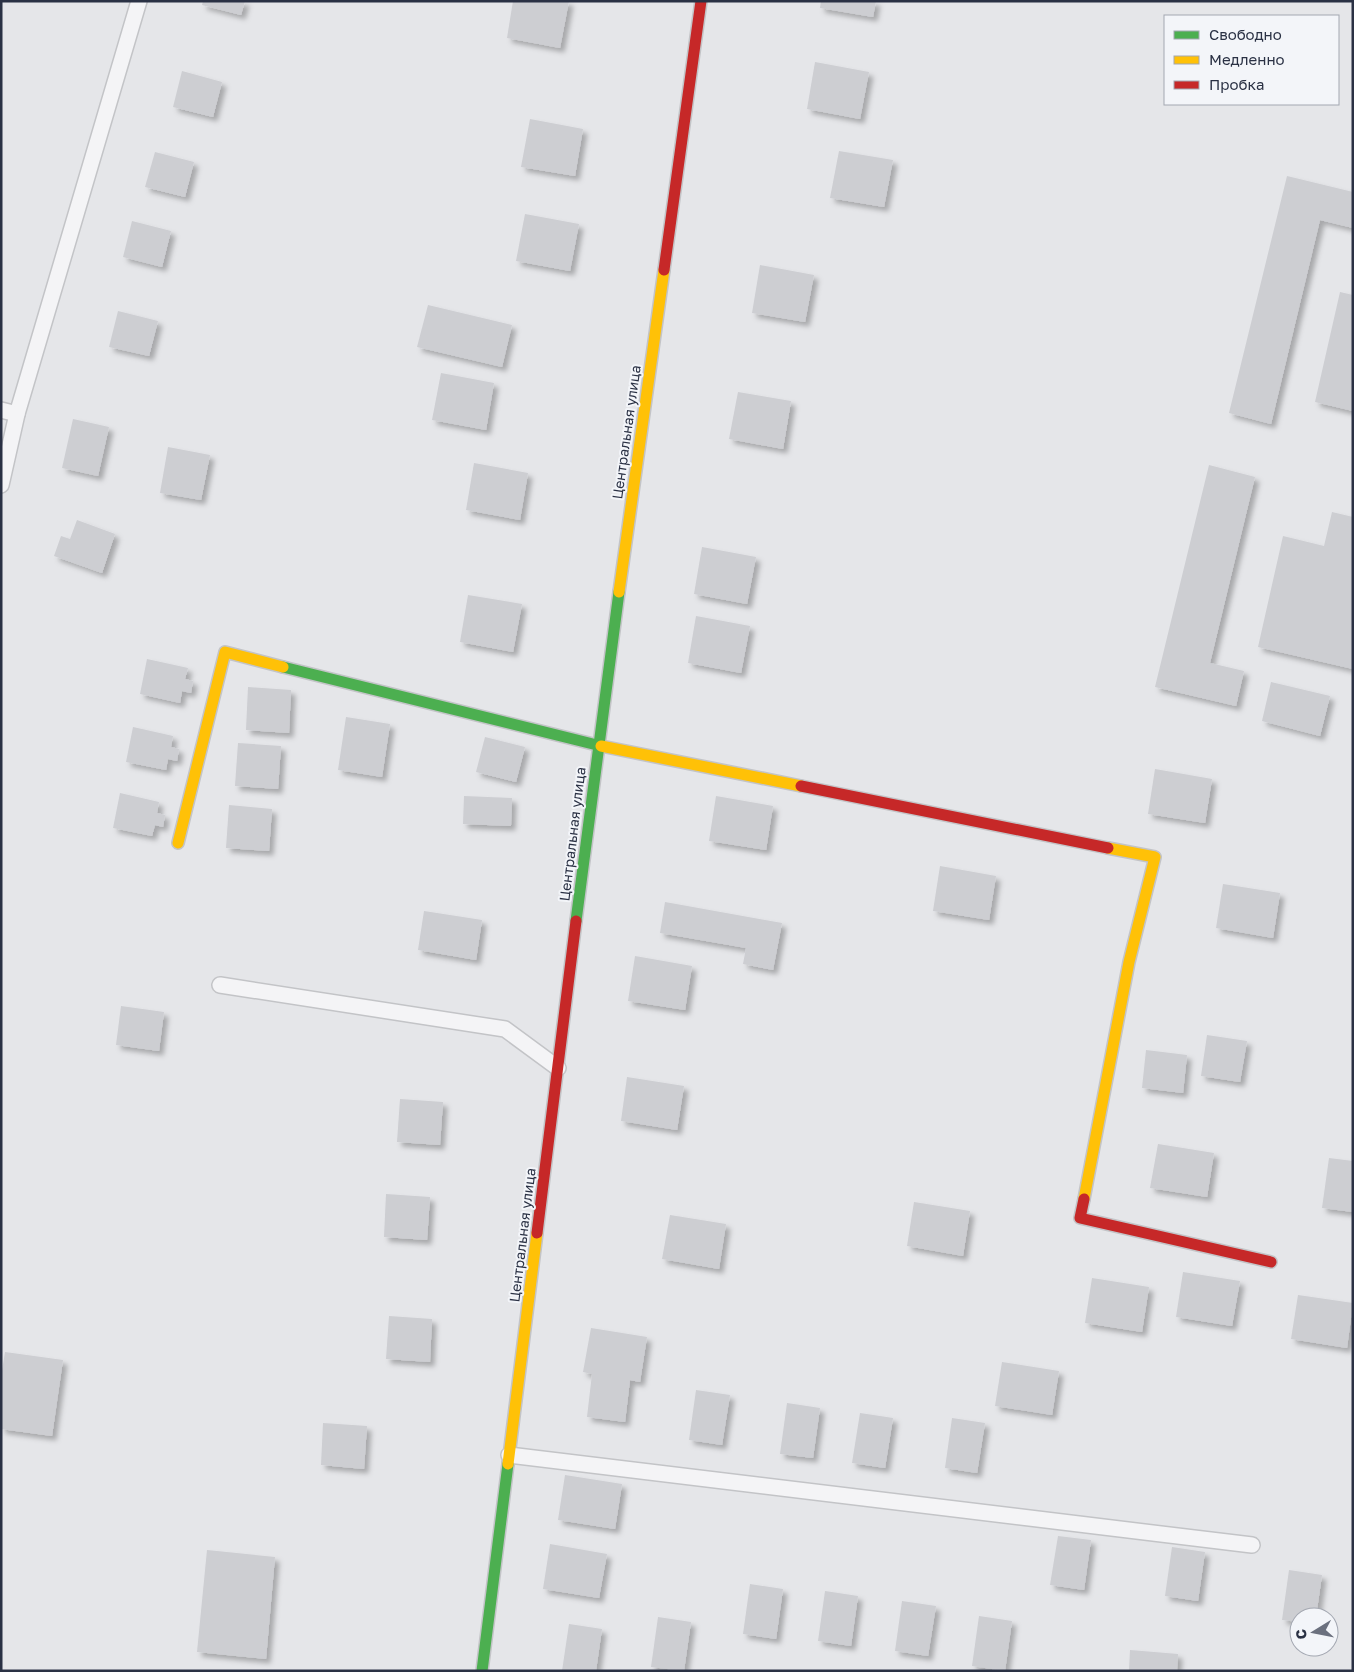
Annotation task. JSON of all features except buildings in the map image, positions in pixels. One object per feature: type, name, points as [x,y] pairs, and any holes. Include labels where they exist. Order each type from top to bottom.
[{"type":"street","name":"Центральная улица","points":[[482,1671],[598,745],[701,1]]},
{"type":"street","points":[[178,843],[225,652],[598,745],[1155,857],[1128,962],[1080,1218],[1270,1262]]},
{"type":"lane","points":[[1,486],[17,414],[139,1]]},
{"type":"lane","points":[[1,410],[17,414]]},
{"type":"lane","points":[[220,985],[505,1029],[558,1068]]},
{"type":"lane","points":[[509,1455],[1252,1544]]},
{"type":"traffic: fast","points":[[576,921],[619,592]]},
{"type":"traffic: fast","points":[[283,667],[601,746]]},
{"type":"traffic: fast","points":[[482,1671],[508,1464]]},
{"type":"traffic: slow","points":[[619,592],[664,270]]},
{"type":"traffic: slow","points":[[178,843],[225,652],[283,667]]},
{"type":"traffic: slow","points":[[601,746],[801,786]]},
{"type":"traffic: slow","points":[[1084,1199],[1129,962],[1155,857],[1108,848]]},
{"type":"traffic: slow","points":[[508,1464],[537,1233]]},
{"type":"traffic: jam","points":[[664,270],[701,1]]},
{"type":"traffic: jam","points":[[801,786],[1108,848]]},
{"type":"traffic: jam","points":[[537,1233],[576,921]]},
{"type":"traffic: jam","points":[[1084,1199],[1080,1218],[1271,1262]]}]
